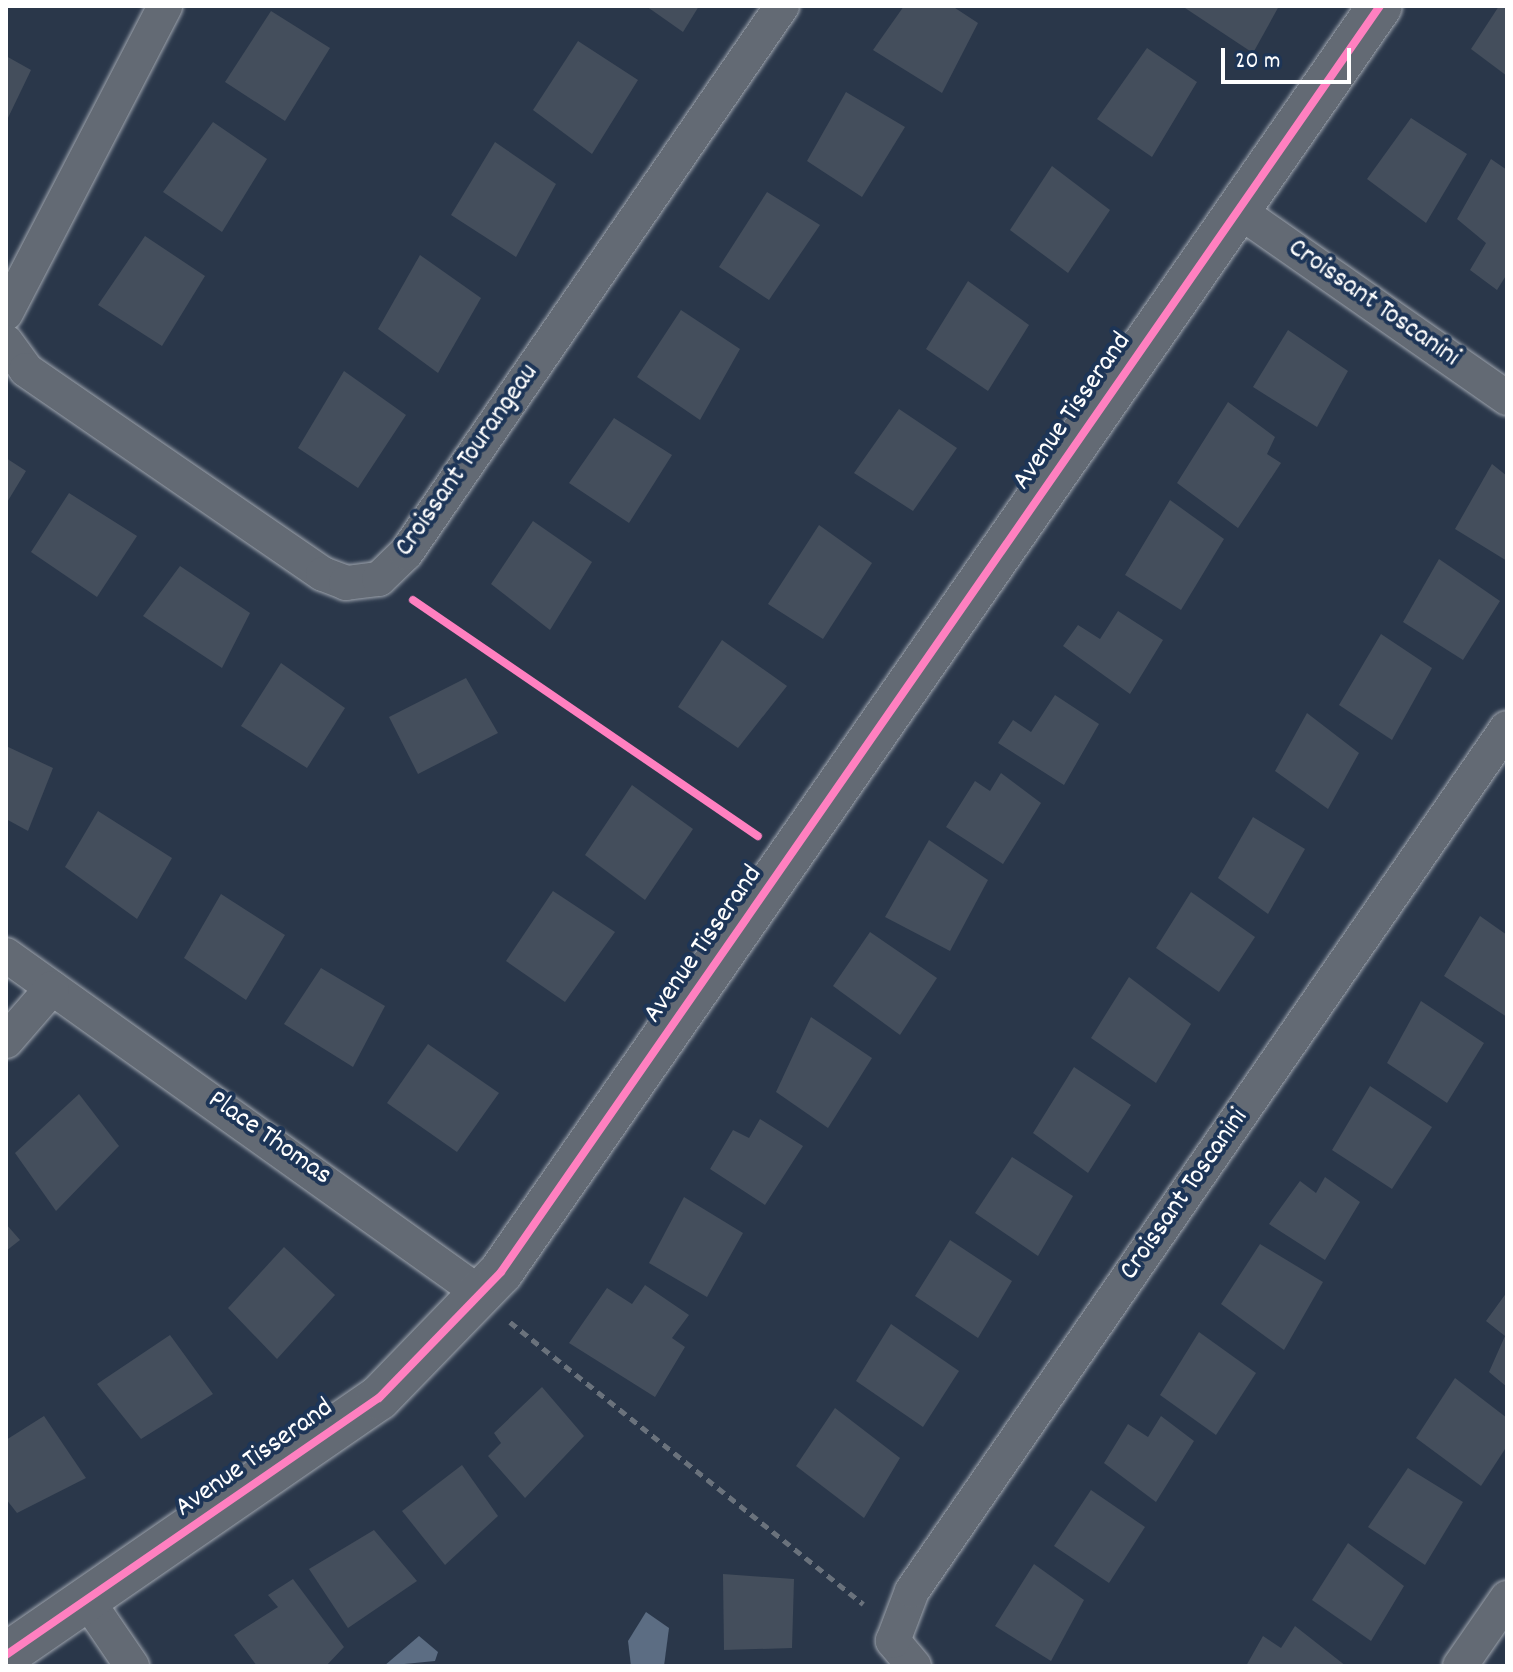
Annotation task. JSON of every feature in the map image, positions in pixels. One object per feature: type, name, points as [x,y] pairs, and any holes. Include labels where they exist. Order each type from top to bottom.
[{"type":"street","points":[[6,313],[165,6]]},
{"type":"street","name":"Croissant Tourangeau","points":[[6,342],[26,370],[323,574],[346,583],[379,579],[406,553],[782,6]]},
{"type":"street","name":"Avenue Tisserand","points":[[6,1655],[344,1425],[492,1306],[537,1225],[1380,6]]},
{"type":"street","name":"Croissant Toscanini","points":[[1239,211],[1507,398]]},
{"type":"street","name":"Croissant Toscanini","points":[[914,1666],[893,1641],[912,1591],[1507,728]]},
{"type":"street","name":"Place Thomas","points":[[6,955],[492,1306]]},
{"type":"street","points":[[6,1041],[52,988]]},
{"type":"street","points":[[1460,1666],[1507,1598]]},
{"type":"street","points":[[87,1600],[132,1666]]},
{"type":"path","points":[[492,1306],[863,1604]]},
{"type":"water","points":[[646,1612],[669,1628],[664,1666],[631,1666],[628,1641]]},
{"type":"water","points":[[419,1636],[438,1652],[435,1661],[384,1666]]},
{"type":"building","points":[[646,6],[699,6],[683,32]]},
{"type":"building","points":[[904,6],[952,6],[978,23],[942,93],[873,50]]},
{"type":"building","points":[[1182,6],[1279,6],[1253,53]]},
{"type":"building","points":[[1499,6],[1507,6],[1507,76],[1471,49]]},
{"type":"building","points":[[271,11],[330,48],[285,121],[225,82]]},
{"type":"building","points":[[578,41],[638,80],[592,154],[533,110]]},
{"type":"building","points":[[1147,48],[1197,82],[1152,157],[1097,119]]},
{"type":"building","points":[[6,56],[31,70],[6,122]]},
{"type":"building","points":[[846,92],[905,127],[862,197],[807,161]]},
{"type":"building","points":[[1411,118],[1467,154],[1426,223],[1367,179]]},
{"type":"building","points":[[213,122],[267,159],[222,232],[163,192]]},
{"type":"building","points":[[495,142],[556,184],[516,257],[451,215]]},
{"type":"building","points":[[1491,159],[1507,170],[1507,274],[1497,290],[1470,270],[1486,243],[1457,219]]},
{"type":"building","points":[[1052,166],[1110,210],[1068,273],[1010,230]]},
{"type":"building","points":[[767,192],[820,225],[769,300],[719,267]]},
{"type":"building","points":[[145,236],[205,276],[162,346],[98,305]]},
{"type":"building","points":[[420,255],[481,298],[438,373],[378,329]]},
{"type":"building","points":[[968,281],[1029,325],[988,391],[926,349]]},
{"type":"building","points":[[681,310],[740,349],[700,420],[637,377]]},
{"type":"building","points":[[1288,330],[1348,371],[1317,427],[1253,387]]},
{"type":"building","points":[[344,371],[406,415],[358,488],[298,448]]},
{"type":"building","points":[[1228,402],[1275,437],[1267,454],[1281,463],[1238,528],[1177,483]]},
{"type":"building","points":[[899,409],[957,448],[913,511],[854,473]]},
{"type":"building","points":[[614,418],[672,455],[629,523],[569,483]]},
{"type":"building","points":[[6,458],[26,471],[6,504]]},
{"type":"building","points":[[1492,464],[1507,476],[1507,561],[1455,529]]},
{"type":"building","points":[[69,493],[137,536],[97,597],[31,552]]},
{"type":"building","points":[[1170,500],[1224,539],[1181,610],[1125,575]]},
{"type":"building","points":[[533,521],[592,562],[550,630],[491,584]]},
{"type":"building","points":[[819,525],[872,563],[823,639],[768,604]]},
{"type":"building","points":[[1439,559],[1500,601],[1463,660],[1403,622]]},
{"type":"building","points":[[180,566],[250,613],[222,668],[143,616]]},
{"type":"building","points":[[1118,611],[1163,640],[1130,694],[1063,646],[1078,625],[1100,639]]},
{"type":"building","points":[[1381,634],[1432,668],[1392,740],[1339,705]]},
{"type":"building","points":[[722,640],[787,686],[738,748],[678,707]]},
{"type":"building","points":[[281,663],[345,708],[307,768],[241,726]]},
{"type":"building","points":[[466,678],[498,733],[418,774],[389,717]]},
{"type":"building","points":[[1055,695],[1099,724],[1064,785],[998,743],[1013,720],[1031,732]]},
{"type":"building","points":[[1307,713],[1359,753],[1328,809],[1275,771]]},
{"type":"building","points":[[6,746],[53,768],[28,831],[6,819]]},
{"type":"building","points":[[1001,773],[1041,803],[1003,864],[946,827],[975,781],[990,791]]},
{"type":"building","points":[[632,785],[693,829],[645,900],[585,855]]},
{"type":"building","points":[[98,811],[172,858],[137,919],[65,867]]},
{"type":"building","points":[[1253,817],[1305,849],[1268,914],[1218,878]]},
{"type":"building","points":[[929,840],[988,880],[950,951],[885,917]]},
{"type":"building","points":[[553,891],[615,932],[565,1002],[506,961]]},
{"type":"building","points":[[1191,892],[1255,937],[1219,992],[1156,948]]},
{"type":"building","points":[[221,894],[285,935],[246,1000],[184,958]]},
{"type":"building","points":[[1480,916],[1507,935],[1507,1017],[1444,976]]},
{"type":"building","points":[[870,932],[937,978],[900,1035],[833,986]]},
{"type":"building","points":[[321,968],[385,1006],[353,1067],[284,1024]]},
{"type":"building","points":[[1129,977],[1191,1024],[1156,1083],[1091,1038]]},
{"type":"building","points":[[1421,1001],[1484,1043],[1447,1103],[1387,1063]]},
{"type":"building","points":[[811,1017],[872,1058],[828,1128],[776,1092]]},
{"type":"building","points":[[428,1044],[499,1093],[457,1152],[387,1103]]},
{"type":"building","points":[[1074,1067],[1131,1105],[1088,1173],[1033,1133]]},
{"type":"building","points":[[1370,1086],[1432,1127],[1392,1189],[1332,1150]]},
{"type":"building","points":[[79,1094],[119,1146],[56,1211],[15,1153]]},
{"type":"building","points":[[760,1119],[803,1146],[765,1205],[710,1169],[733,1130],[749,1138]]},
{"type":"building","points":[[1012,1157],[1073,1196],[1038,1256],[975,1213]]},
{"type":"building","points":[[1325,1177],[1360,1202],[1325,1260],[1269,1224],[1300,1181],[1316,1193]]},
{"type":"building","points":[[684,1197],[743,1233],[707,1297],[649,1263]]},
{"type":"building","points":[[6,1224],[20,1240],[6,1251]]},
{"type":"building","points":[[950,1240],[1012,1281],[978,1338],[915,1296]]},
{"type":"building","points":[[1260,1244],[1323,1282],[1284,1350],[1221,1304]]},
{"type":"building","points":[[284,1247],[335,1295],[277,1359],[228,1308]]},
{"type":"building","points":[[645,1285],[689,1315],[672,1338],[685,1347],[655,1397],[569,1343],[607,1288],[632,1304]]},
{"type":"building","points":[[1507,1292],[1507,1387],[1489,1372],[1505,1336],[1486,1321]]},
{"type":"building","points":[[891,1324],[959,1371],[923,1427],[856,1381]]},
{"type":"building","points":[[1199,1332],[1256,1373],[1216,1435],[1160,1395]]},
{"type":"building","points":[[170,1335],[213,1394],[141,1439],[97,1384]]},
{"type":"building","points":[[1455,1378],[1507,1418],[1507,1446],[1481,1486],[1416,1438]]},
{"type":"building","points":[[542,1387],[584,1436],[525,1498],[488,1456],[501,1443],[494,1433]]},
{"type":"building","points":[[835,1408],[900,1458],[864,1518],[796,1466]]},
{"type":"building","points":[[44,1416],[86,1478],[17,1513],[6,1499],[6,1440]]},
{"type":"building","points":[[1161,1416],[1194,1441],[1156,1502],[1104,1463],[1128,1424],[1148,1437]]},
{"type":"building","points":[[462,1465],[498,1516],[445,1565],[402,1511]]},
{"type":"building","points":[[1408,1468],[1463,1502],[1425,1565],[1368,1527]]},
{"type":"building","points":[[1091,1490],[1145,1527],[1109,1583],[1054,1546]]},
{"type":"building","points":[[374,1530],[417,1581],[348,1628],[309,1569]]},
{"type":"building","points":[[1348,1543],[1404,1586],[1371,1641],[1312,1600]]},
{"type":"building","points":[[1034,1564],[1084,1600],[1051,1661],[995,1626]]},
{"type":"building","points":[[723,1574],[794,1579],[792,1648],[724,1650]]},
{"type":"building","points":[[293,1579],[344,1647],[326,1666],[257,1666],[234,1635],[278,1607],[268,1595]]},
{"type":"building","points":[[1295,1626],[1346,1666],[1246,1666],[1263,1636],[1281,1648]]},
{"type":"cycle path","points":[[6,1655],[379,1398],[501,1272],[1380,6]]},
{"type":"cycle path","points":[[413,600],[758,836]]}]
